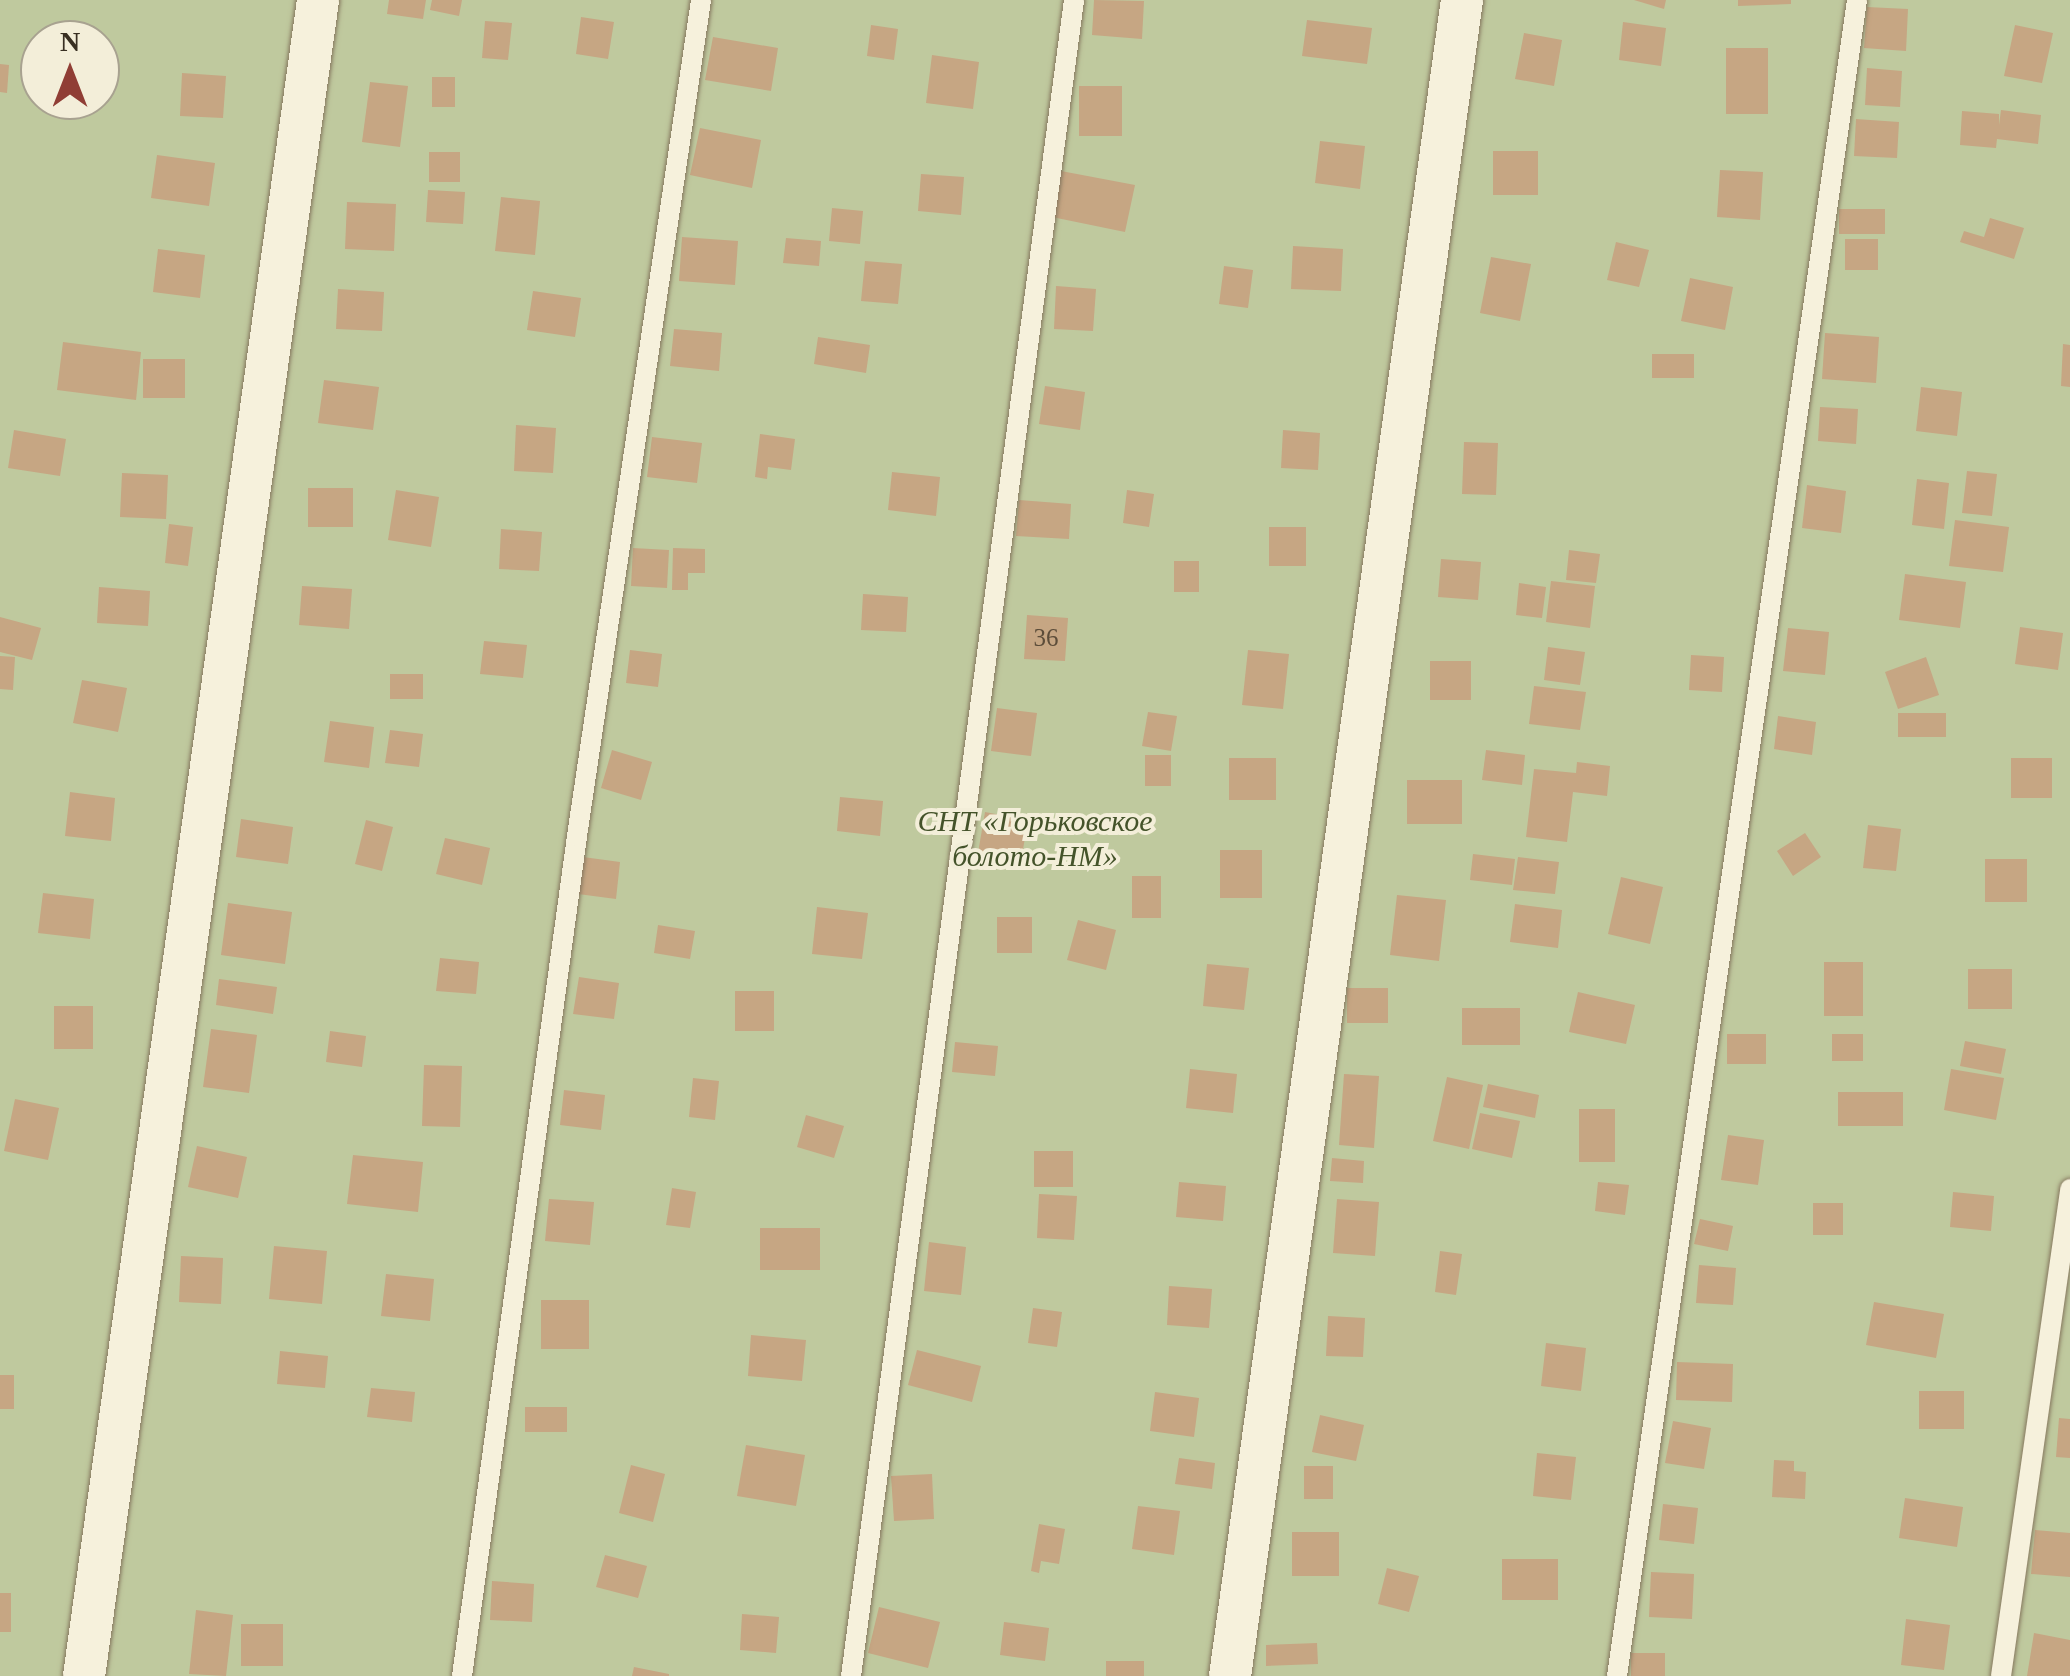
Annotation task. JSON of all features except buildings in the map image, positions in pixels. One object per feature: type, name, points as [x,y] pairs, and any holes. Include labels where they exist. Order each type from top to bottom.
[{"type":"street","points":[[84,1676],[318,0]]},
{"type":"street","points":[[1230,1676],[1462,0]]},
{"type":"lane","points":[[462,1676],[701,0]]},
{"type":"lane","points":[[852,1676],[1074,0]]},
{"type":"lane","points":[[1617,1676],[1857,0]]},
{"type":"lane","points":[[2001,1676],[2070,1189]]},
{"type":"green space","name":"СНТ «Горьковское болото-НМ»","points":[[0,0],[2070,0],[2070,1676],[0,1676]]}]
